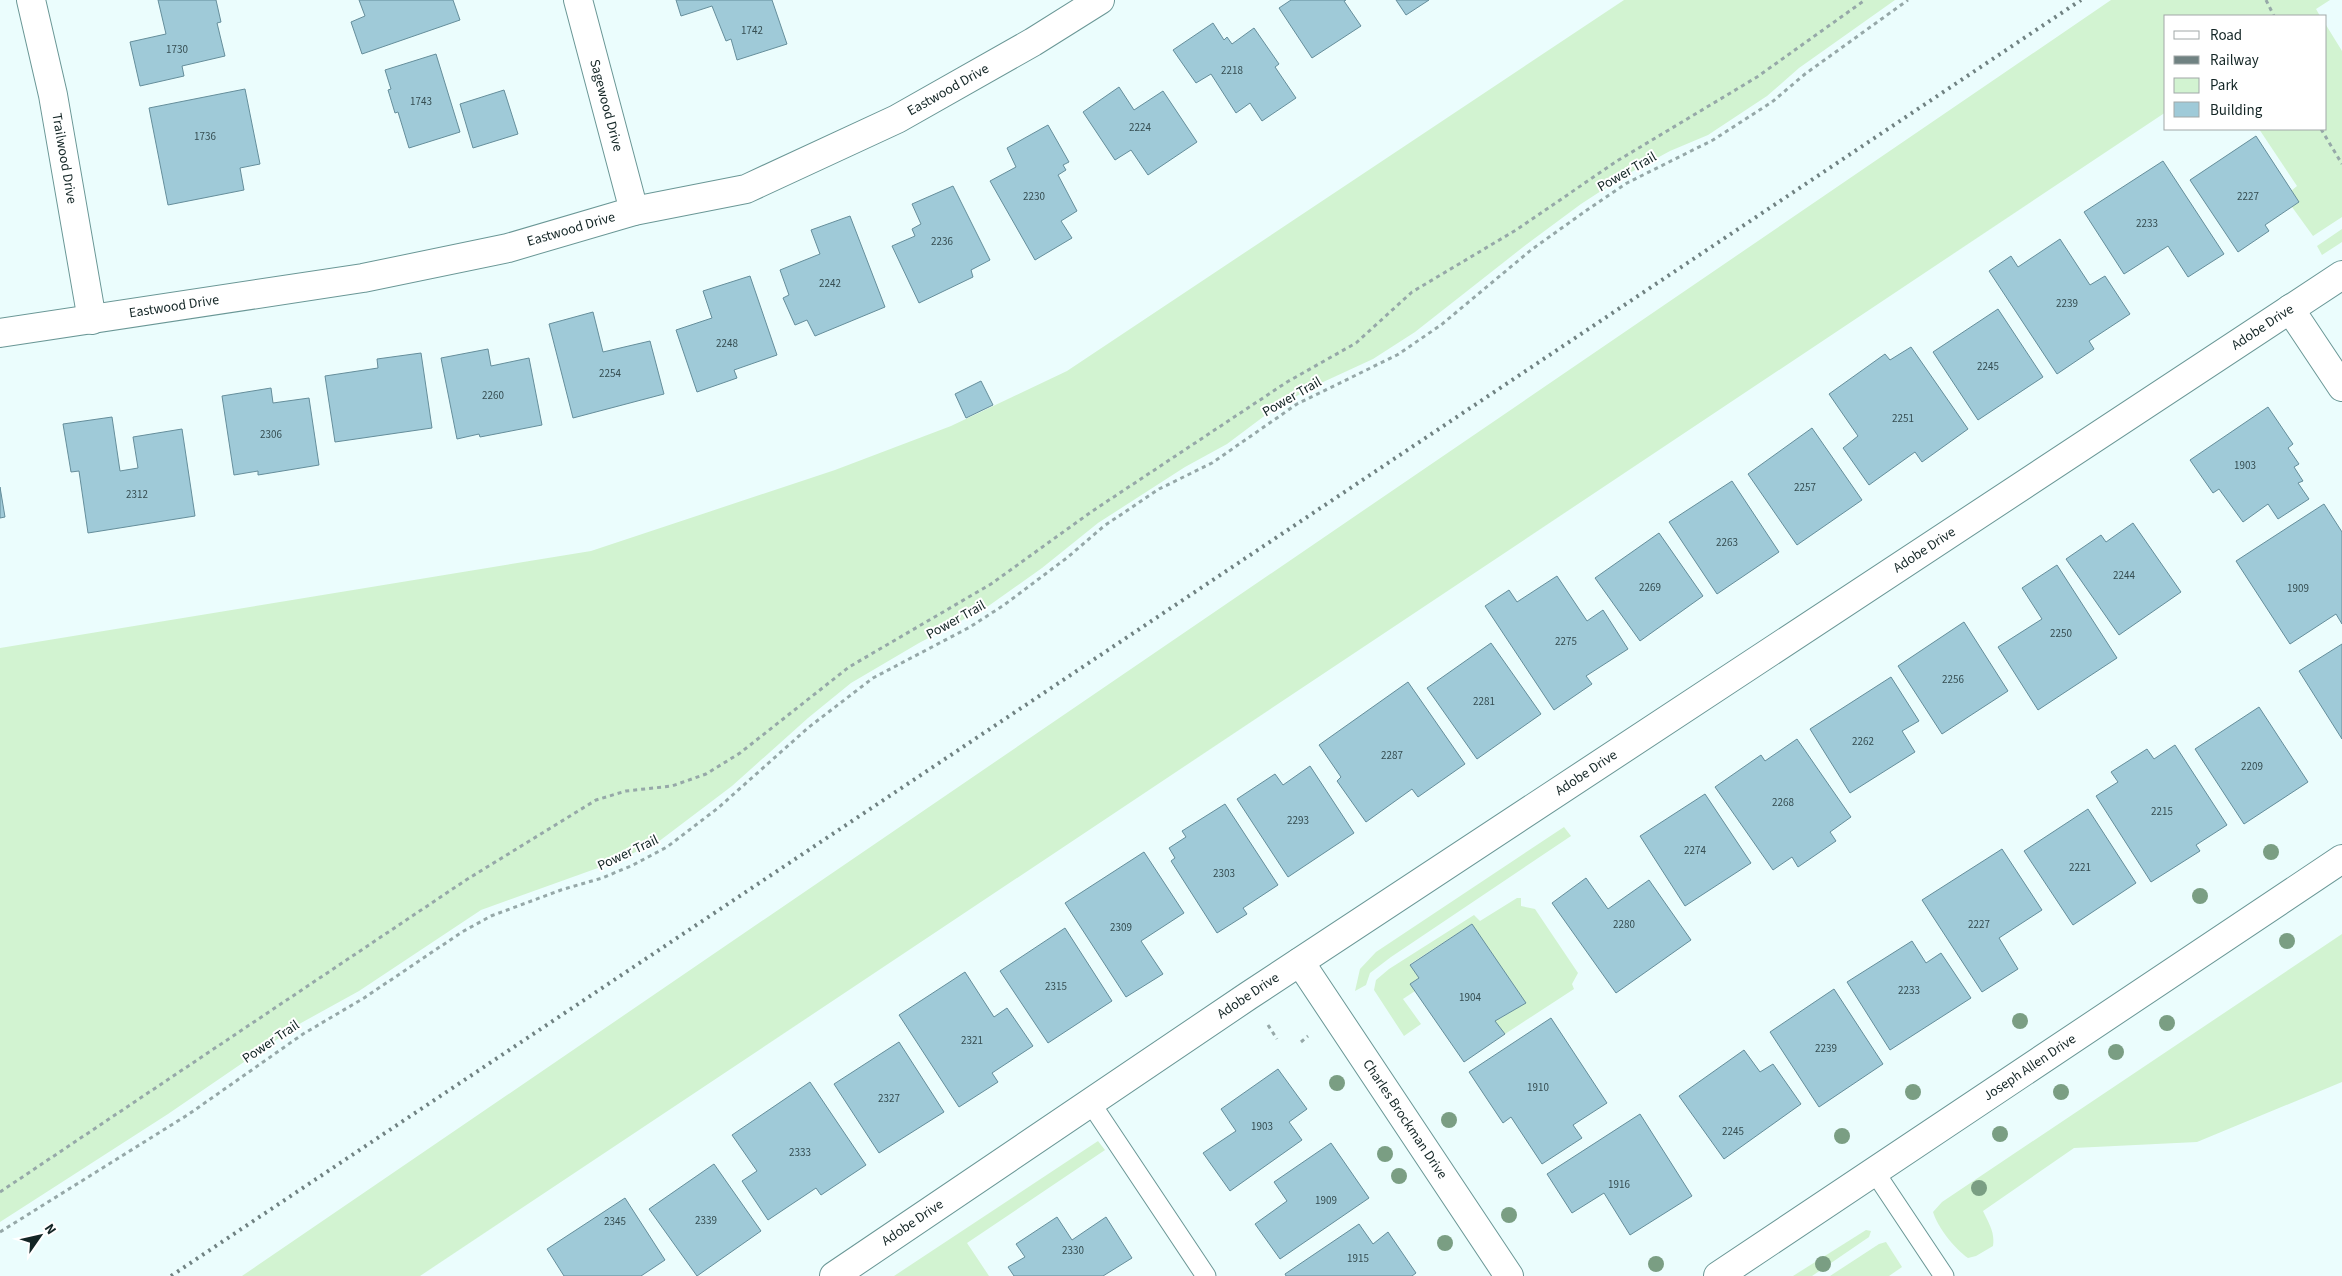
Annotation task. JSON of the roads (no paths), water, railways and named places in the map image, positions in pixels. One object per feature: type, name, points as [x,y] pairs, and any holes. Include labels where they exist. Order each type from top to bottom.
[{"type":"street","name":"Trailwood Drive","points":[[31,0],[53,95],[92,320]]},
{"type":"street","name":"Sagewood Drive","points":[[578,0],[634,211]]},
{"type":"street","name":"Eastwood Drive","points":[[0,333],[363,278],[508,248],[634,211],[746,189],[897,119],[1033,42],[1100,0]]},
{"type":"street","name":"Adobe Drive","points":[[834,1276],[1300,962],[2342,275]]},
{"type":"street","points":[[2290,309],[2342,387]]},
{"type":"street","name":"Joseph Allen Drive","points":[[1718,1276],[2342,858]]},
{"type":"street","name":"Charles Brockman Drive","points":[[1300,962],[1509,1276]]},
{"type":"lane","points":[[1090,1102],[1206,1276]]},
{"type":"lane","points":[[1874,1171],[1944,1276]]},
{"type":"railway","points":[[171,1276],[2081,0]]}]
